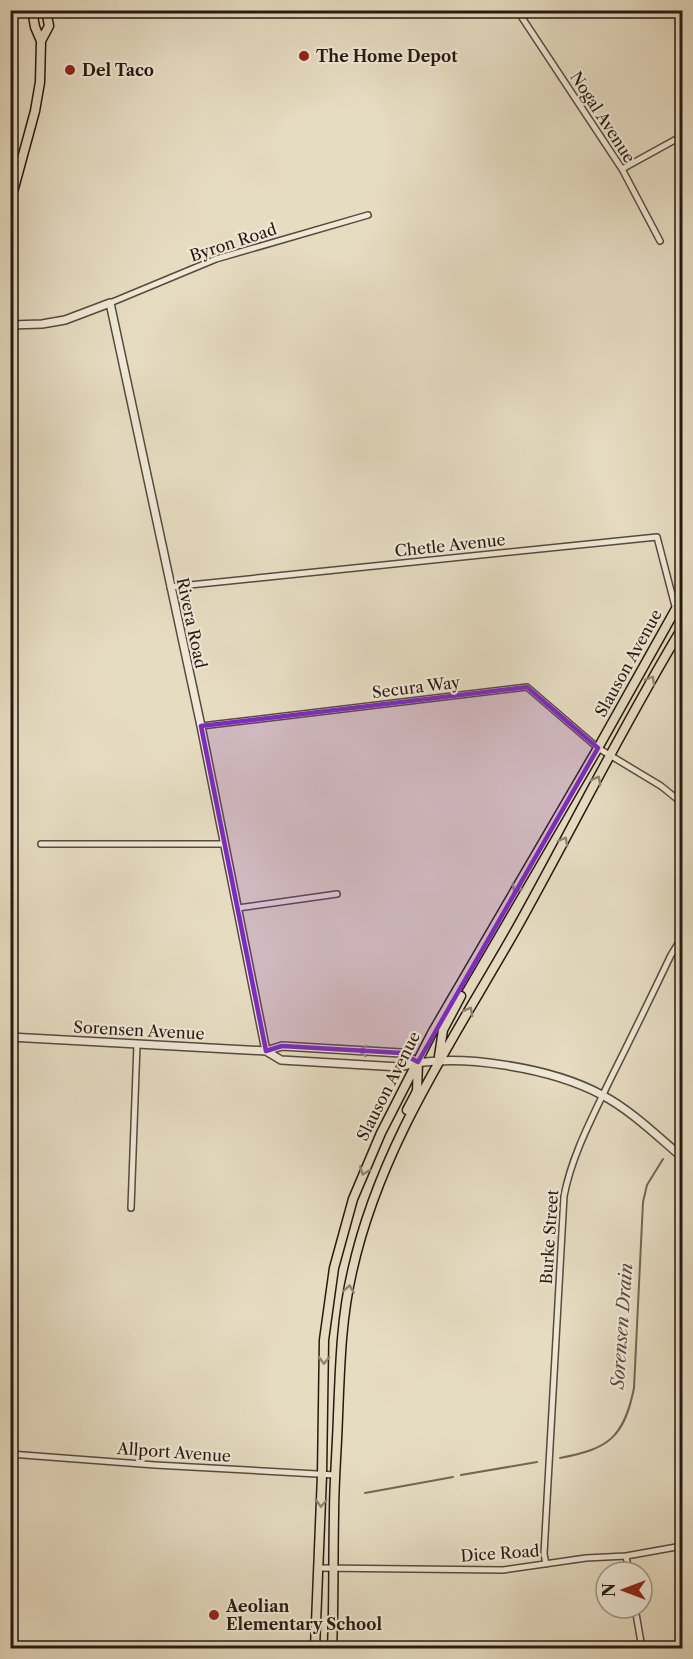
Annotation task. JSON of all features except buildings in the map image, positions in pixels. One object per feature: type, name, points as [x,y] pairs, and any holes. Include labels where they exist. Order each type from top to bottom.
[{"type":"main road","points":[[10,203],[35,111],[40,82],[41,41],[35,27],[32,10]]},
{"type":"main road","points":[[41,41],[49,26],[46,10]]},
{"type":"main road","name":"Slauson Avenue","points":[[315,1648],[322,1475],[324,1340],[334,1269],[353,1199],[371,1154],[418,1062],[598,748],[679,613],[682,598]]},
{"type":"main road","name":"Slauson Avenue","points":[[332,1648],[335,1475],[341,1343],[351,1273],[370,1206],[391,1152],[438,1061],[453,1040],[491,973],[682,627]]},
{"type":"main road","points":[[438,1061],[443,1030],[464,990],[462,984]]},
{"type":"main road","points":[[391,1152],[391,1141],[417,1091],[418,1062]]},
{"type":"street","name":"Nogal Avenue","points":[[517,10],[622,170],[660,241]]},
{"type":"street","points":[[622,170],[682,136]]},
{"type":"street","name":"Byron Road","points":[[110,303],[216,259],[368,215]]},
{"type":"street","points":[[10,325],[42,324],[65,320],[110,303]]},
{"type":"street","name":"Rivera Road","points":[[110,303],[201,726],[266,1051]]},
{"type":"street","name":"Chetle Avenue","points":[[170,587],[657,537],[679,613]]},
{"type":"street","name":"Secura Way","points":[[201,726],[527,687],[598,748],[661,786],[682,803]]},
{"type":"street","points":[[41,844],[224,844]]},
{"type":"street","points":[[238,908],[337,894]]},
{"type":"street","name":"Burke Street","points":[[546,1564],[544,1554],[564,1196],[575,1153],[671,955],[682,937]]},
{"type":"street","name":"Sorensen Avenue","points":[[10,1037],[266,1051],[282,1046],[401,1053],[418,1062]]},
{"type":"street","points":[[131,1208],[137,1044]]},
{"type":"street","name":"Sorensen Avenue","points":[[266,1051],[281,1060],[400,1067],[418,1062],[438,1061],[494,1064],[528,1069],[568,1080],[603,1095],[638,1119],[682,1157]]},
{"type":"street","name":"Allport Avenue","points":[[10,1454],[335,1475]]},
{"type":"street","name":"Dice Road","points":[[318,1568],[503,1570],[586,1558],[626,1556],[682,1546]]},
{"type":"street","points":[[626,1556],[627,1560]]},
{"type":"street","points":[[637,1620],[642,1648]]},
{"type":"highlighted area","points":[[527,687],[598,748],[418,1062],[401,1053],[282,1046],[266,1051],[201,726]]},
{"type":"waterway","name":"Sorensen Drain","points":[[679,1140],[682,1134]]},
{"type":"waterway","name":"Sorensen Drain","points":[[560,1458],[602,1445],[619,1430],[630,1405],[634,1388],[643,1202],[647,1185],[663,1159]]},
{"type":"waterway","name":"Sorensen Drain","points":[[461,1475],[537,1462]]},
{"type":"waterway","name":"Sorensen Drain","points":[[365,1493],[453,1477]]},
{"type":"place","name":"The Home Depot","points":[[304,56]]},
{"type":"place","name":"Del Taco","points":[[70,70]]},
{"type":"place","name":"Aeolian Elementary School","points":[[214,1615]]}]
